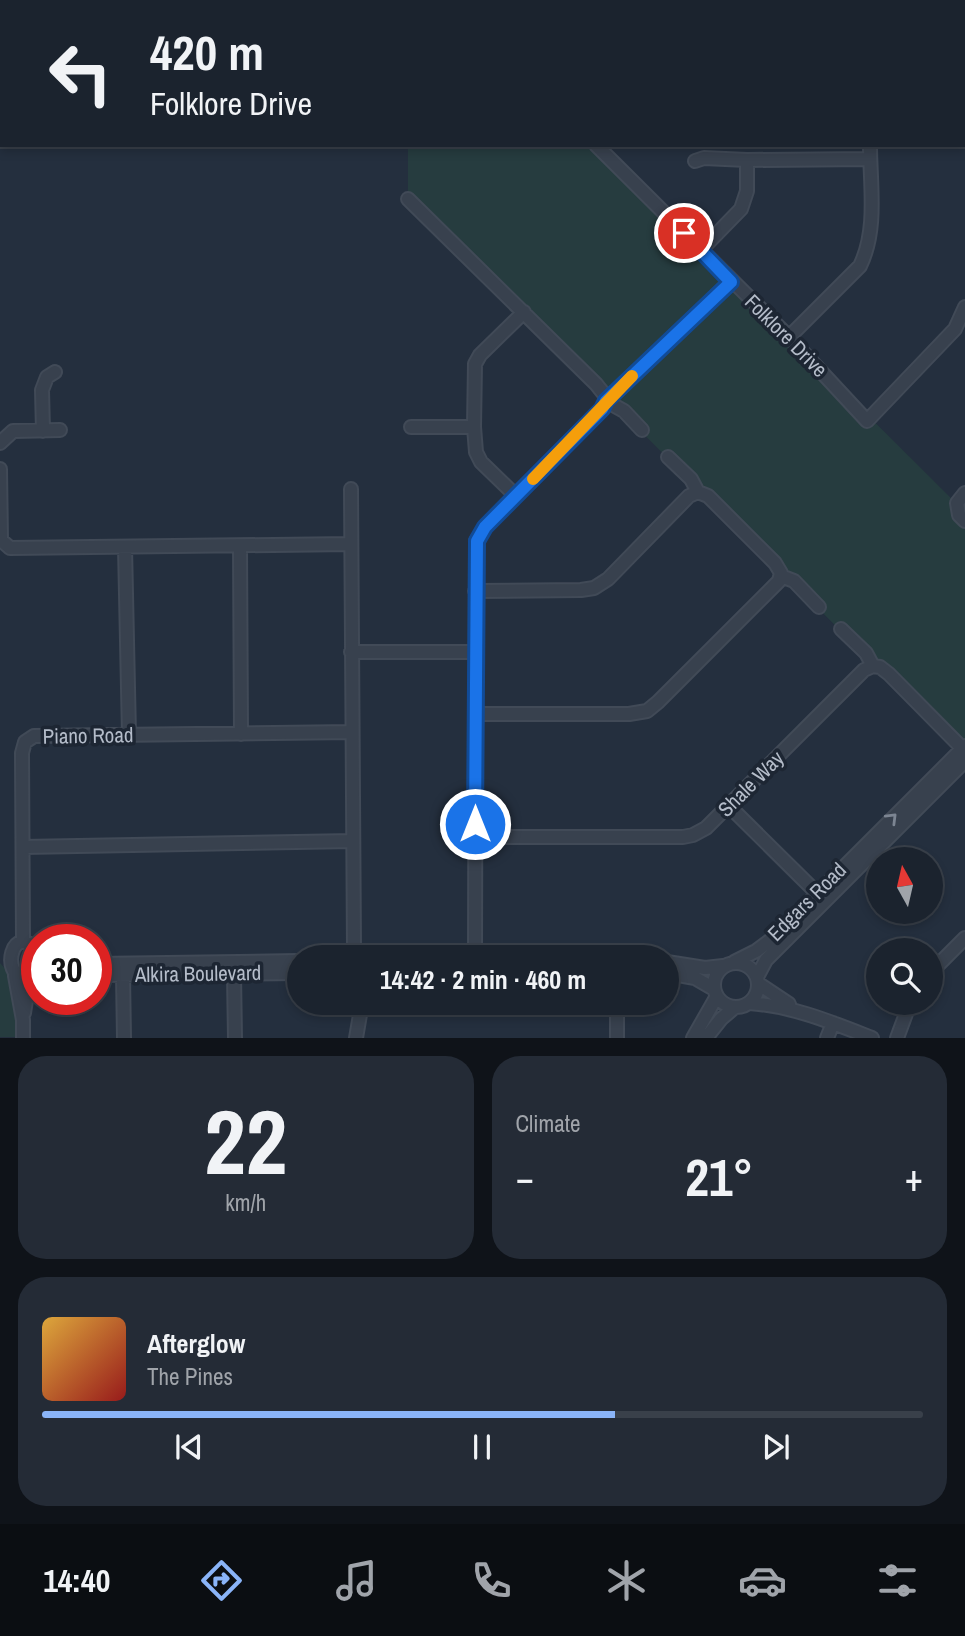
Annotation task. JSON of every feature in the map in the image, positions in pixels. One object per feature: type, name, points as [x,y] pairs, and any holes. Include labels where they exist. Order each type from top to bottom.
[{"type":"street","name":"Folklore Drive","points":[[598,147],[789,337],[867,421],[955,329],[965,307]]},
{"type":"street","points":[[789,337],[860,266],[865,255],[871,235],[870,147]]},
{"type":"street","points":[[695,161],[704,158],[870,159]]},
{"type":"street","points":[[701,250],[741,209],[747,191],[747,160]]},
{"type":"street","points":[[408,199],[596,384],[606,401],[620,408],[642,430]]},
{"type":"street","points":[[475,945],[477,541],[485,527],[602,409],[606,401],[731,282]]},
{"type":"street","points":[[516,496],[478,457],[474,427],[477,359],[524,312]]},
{"type":"street","points":[[43,431],[42,390],[47,376],[55,372]]},
{"type":"street","points":[[411,427],[474,427]]},
{"type":"street","points":[[0,443],[13,431],[60,430]]},
{"type":"street","points":[[668,457],[691,479],[698,492],[708,496],[775,563],[781,576],[793,580],[819,607]]},
{"type":"street","points":[[0,469],[1,540],[10,548],[351,544]]},
{"type":"street","points":[[351,489],[354,945]]},
{"type":"street","points":[[475,591],[594,588],[608,579],[689,496],[698,492]]},
{"type":"street","points":[[965,493],[957,503],[959,515],[965,521]]},
{"type":"street","points":[[240,546],[241,734]]},
{"type":"street","points":[[125,547],[129,735]]},
{"type":"street","points":[[475,714],[629,714],[646,711],[766,594],[781,576]]},
{"type":"street","points":[[841,629],[866,653],[873,666],[890,674],[964,748]]},
{"type":"street","points":[[351,652],[475,652]]},
{"type":"street","name":"Shale Way","points":[[475,837],[683,837],[699,833],[864,670],[873,666]]},
{"type":"street","name":"Piano Road","points":[[12,943],[23,847],[22,752],[25,742],[34,736],[352,732]]},
{"type":"street","name":"Edgars Road","points":[[758,980],[766,960],[964,748]]},
{"type":"street","name":"Edgars Road","points":[[729,964],[756,951],[822,897],[965,761]]},
{"type":"street","points":[[729,806],[822,897]]},
{"type":"street","points":[[23,847],[353,841]]},
{"type":"street","points":[[943,960],[965,938]]},
{"type":"street","points":[[12,943],[2,962],[10,973],[15,976],[21,975]]},
{"type":"street","name":"Alkira Boulevard","points":[[112,964],[287,961]]},
{"type":"street","points":[[679,964],[705,968],[729,964],[748,965],[758,980],[802,1011]]},
{"type":"street","points":[[693,1038],[716,993],[715,978],[729,964]]},
{"type":"street","name":"Alkira Boulevard","points":[[112,975],[287,973]]},
{"type":"street","points":[[234,974],[235,1038]]},
{"type":"street","points":[[123,975],[124,1038]]},
{"type":"street","points":[[679,975],[695,978],[716,993],[725,1004],[735,1007]]},
{"type":"street","points":[[15,976],[23,1020],[23,1038]]},
{"type":"street","points":[[749,1003],[756,995],[758,980]]},
{"type":"street","points":[[706,1038],[735,1007],[749,1003],[772,1004],[802,1011],[872,1038]]},
{"type":"street","points":[[23,1020],[24,1015]]},
{"type":"street","points":[[352,1015],[355,1038]]},
{"type":"street","points":[[355,1038],[360,1015]]},
{"type":"street","points":[[617,1015],[617,1038]]},
{"type":"street","points":[[897,1038],[906,1015]]},
{"type":"street","points":[[827,1038],[833,1023]]},
{"type":"green space","points":[[408,147],[598,147],[965,512],[965,755],[408,199]]},
{"type":"green space","points":[[0,963],[13,977],[20,1037],[0,1037]]},
{"type":"slow traffic","points":[[533,479],[632,376]]},
{"type":"route","points":[[475,824],[477,541],[485,527],[602,409],[606,401],[731,282],[684,233]]}]
